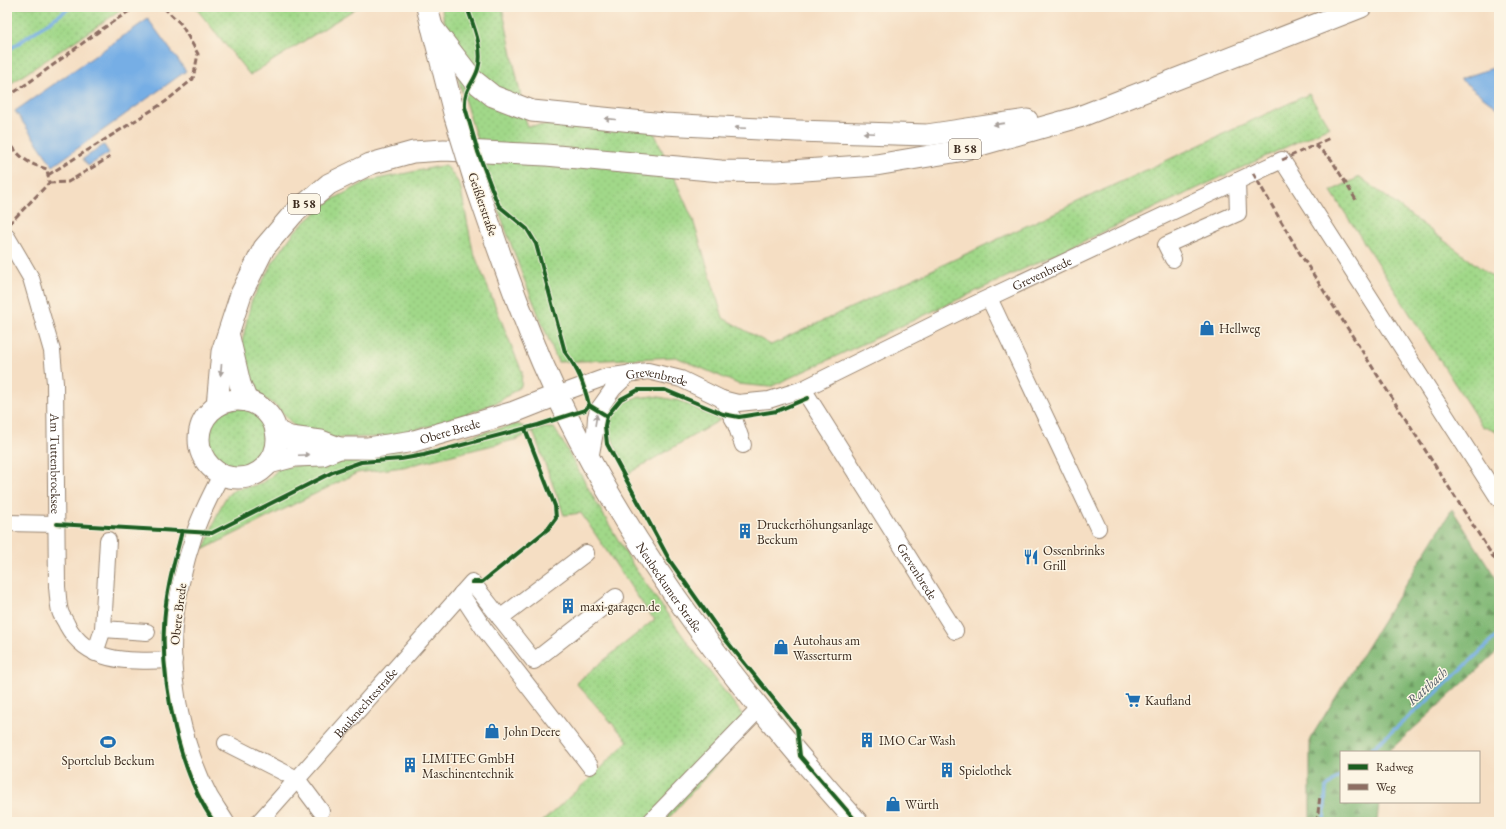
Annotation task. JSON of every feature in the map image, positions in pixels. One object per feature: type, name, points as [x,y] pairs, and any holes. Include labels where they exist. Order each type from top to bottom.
[{"type":"main road","name":"Geißlerstraße","points":[[428,7],[455,116],[476,185],[514,295],[557,395]]},
{"type":"main road","name":"B 58","points":[[217,406],[222,352],[241,294],[264,248],[293,214],[329,184],[370,164],[413,152],[444,150],[554,156],[721,171],[776,172],[876,165],[959,151],[1079,117],[1362,7]]},
{"type":"main road","points":[[432,27],[473,80],[493,96],[532,112],[664,124],[797,131],[927,135],[1027,120],[1079,117]]},
{"type":"main road","points":[[228,335],[240,384],[247,401]]},
{"type":"main road","name":"Obere Brede","points":[[276,431],[290,437],[321,441],[339,448],[368,448],[414,441],[461,428],[514,412],[557,395]]},
{"type":"main road","name":"Neubeckumer Straße","points":[[557,395],[590,459],[636,538],[676,598],[712,649],[857,822]]},
{"type":"main road","points":[[232,401],[247,401],[258,405],[267,412],[273,422],[276,431],[274,454],[269,463],[261,471],[252,476],[231,478],[212,469],[205,461],[200,452],[198,441],[199,431],[209,412],[217,406],[232,401]]},
{"type":"main road","name":"Obere Brede","points":[[269,463],[295,456],[322,455],[339,448]]},
{"type":"street","name":"Grevenbrede","points":[[557,395],[606,377],[648,371],[681,379],[722,399],[738,403],[769,400],[803,389],[989,298],[1282,160],[1499,499]]},
{"type":"street","points":[[1173,259],[1166,245],[1238,213],[1237,181]]},
{"type":"street","name":"Am Tuttenbrocksee","points":[[7,237],[31,278],[54,362],[57,587],[60,611],[73,636],[95,653],[114,659],[149,661],[174,660]]},
{"type":"street","points":[[989,298],[1098,528]]},
{"type":"street","points":[[590,459],[598,410],[613,389],[630,373]]},
{"type":"street","name":"Grevenbrede","points":[[803,389],[955,631]]},
{"type":"street","points":[[722,399],[735,422],[743,445]]},
{"type":"street","name":"Obere Brede","points":[[221,474],[195,532],[182,578],[174,627],[174,660],[178,701],[185,734],[195,764],[210,797],[226,822]]},
{"type":"street","points":[[7,523],[57,524]]},
{"type":"street","points":[[95,653],[103,629],[108,540]]},
{"type":"street","points":[[586,553],[500,618],[534,661],[616,597]]},
{"type":"street","name":"Bauknechtestraße","points":[[259,822],[472,582],[500,618]]},
{"type":"street","points":[[461,594],[484,629],[590,766]]},
{"type":"street","points":[[103,629],[147,632]]},
{"type":"street","points":[[650,822],[760,708]]},
{"type":"street","points":[[226,744],[297,779],[321,811]]},
{"type":"green space","points":[[7,7],[126,7],[7,86]]},
{"type":"green space","points":[[195,7],[358,7],[250,75]]},
{"type":"green space","points":[[441,7],[502,7],[527,126],[649,121],[693,220],[723,318],[771,345],[1309,94],[1329,127],[770,387],[738,384],[676,357],[558,362],[522,274],[499,211],[460,85]]},
{"type":"green space","points":[[446,165],[460,185],[473,251],[522,372],[521,386],[500,401],[444,423],[381,437],[332,438],[298,430],[276,406],[252,390],[241,347],[251,302],[273,262],[295,231],[328,202],[368,181]]},
{"type":"green space","points":[[1360,177],[1499,282],[1499,433],[1482,426],[1331,191]]},
{"type":"green space","points":[[653,396],[680,401],[720,420],[629,473],[612,438],[610,427],[612,418],[618,409],[626,402],[635,398]]},
{"type":"green space","points":[[238,408],[256,414],[264,422],[270,440],[264,458],[256,466],[238,472],[220,466],[212,458],[206,440],[212,422],[220,414]]},
{"type":"green space","points":[[517,424],[533,431],[518,439],[403,467],[357,473],[204,549],[219,510],[227,497],[236,489],[253,486],[263,482],[279,468],[334,461],[380,451],[414,451]]},
{"type":"green space","points":[[543,428],[554,428],[634,567],[690,646],[751,726],[665,822],[542,822],[628,741],[576,683],[655,619],[650,615],[581,513],[564,515],[533,431]]},
{"type":"green space","points":[[1452,509],[1499,583],[1499,650],[1389,751],[1340,751],[1340,803],[1379,803],[1377,822],[1309,822],[1310,739]]},
{"type":"water","points":[[148,19],[186,71],[53,166],[15,111]]},
{"type":"water","points":[[1499,66],[1499,109],[1460,79]]},
{"type":"water","points":[[104,145],[109,153],[88,166],[83,159]]},
{"type":"waterway","points":[[7,51],[71,7]]},
{"type":"waterway","name":"Rattbach","points":[[1369,751],[1432,697],[1499,634]]},
{"type":"waterway","name":"Rattbach","points":[[1324,822],[1326,788],[1340,776]]},
{"type":"marked path","points":[[7,97],[119,17],[136,7]]},
{"type":"marked path","points":[[48,175],[165,102],[193,79],[198,54],[181,24],[163,7]]},
{"type":"marked path","points":[[1282,160],[1330,138]]},
{"type":"marked path","points":[[7,139],[19,155],[28,162],[47,169],[49,183],[7,226]]},
{"type":"marked path","points":[[1315,145],[1331,159],[1356,200]]},
{"type":"marked path","points":[[49,183],[68,182],[110,157]]},
{"type":"marked path","points":[[1253,173],[1299,252],[1499,566]]},
{"type":"marked path","points":[[1317,822],[1320,795]]},
{"type":"cycle path","points":[[467,7],[475,29],[480,53],[478,69],[467,91],[465,107],[478,152],[499,206],[527,229],[536,244],[565,352],[574,364],[580,377],[589,405],[607,416]]},
{"type":"cycle path","points":[[808,398],[777,411],[739,417],[723,414],[665,390],[638,390],[621,399],[607,416],[605,426],[607,444],[670,561],[725,639],[797,728],[800,756],[857,822]]},
{"type":"cycle path","points":[[57,524],[212,533],[333,472],[361,462],[401,459],[424,455],[538,425],[585,410],[589,405]]},
{"type":"cycle path","points":[[472,582],[482,582],[548,529],[556,518],[555,506],[525,429]]},
{"type":"cycle path","points":[[182,531],[170,579],[166,603],[164,627],[166,675],[175,728],[182,755],[191,780],[214,822]]},
{"type":"place","name":"Hellweg","points":[[1207,328]]},
{"type":"place","name":"Druckerhöhungsanlage Beckum","points":[[745,531]]},
{"type":"place","name":"Ossenbrinks Grill","points":[[1031,557]]},
{"type":"place","name":"maxi-garagen.de","points":[[568,606]]},
{"type":"place","name":"Autohaus am Wasserturm","points":[[781,647]]},
{"type":"place","name":"Kaufland","points":[[1133,700]]},
{"type":"place","name":"John Deere","points":[[492,731]]},
{"type":"place","name":"IMO Car Wash","points":[[867,740]]},
{"type":"place","name":"Sportclub Beckum","points":[[108,742]]},
{"type":"place","name":"LIMITEC GmbH Maschinentechnik","points":[[410,765]]},
{"type":"place","name":"Spielothek","points":[[947,770]]},
{"type":"place","name":"Würth","points":[[893,804]]}]
